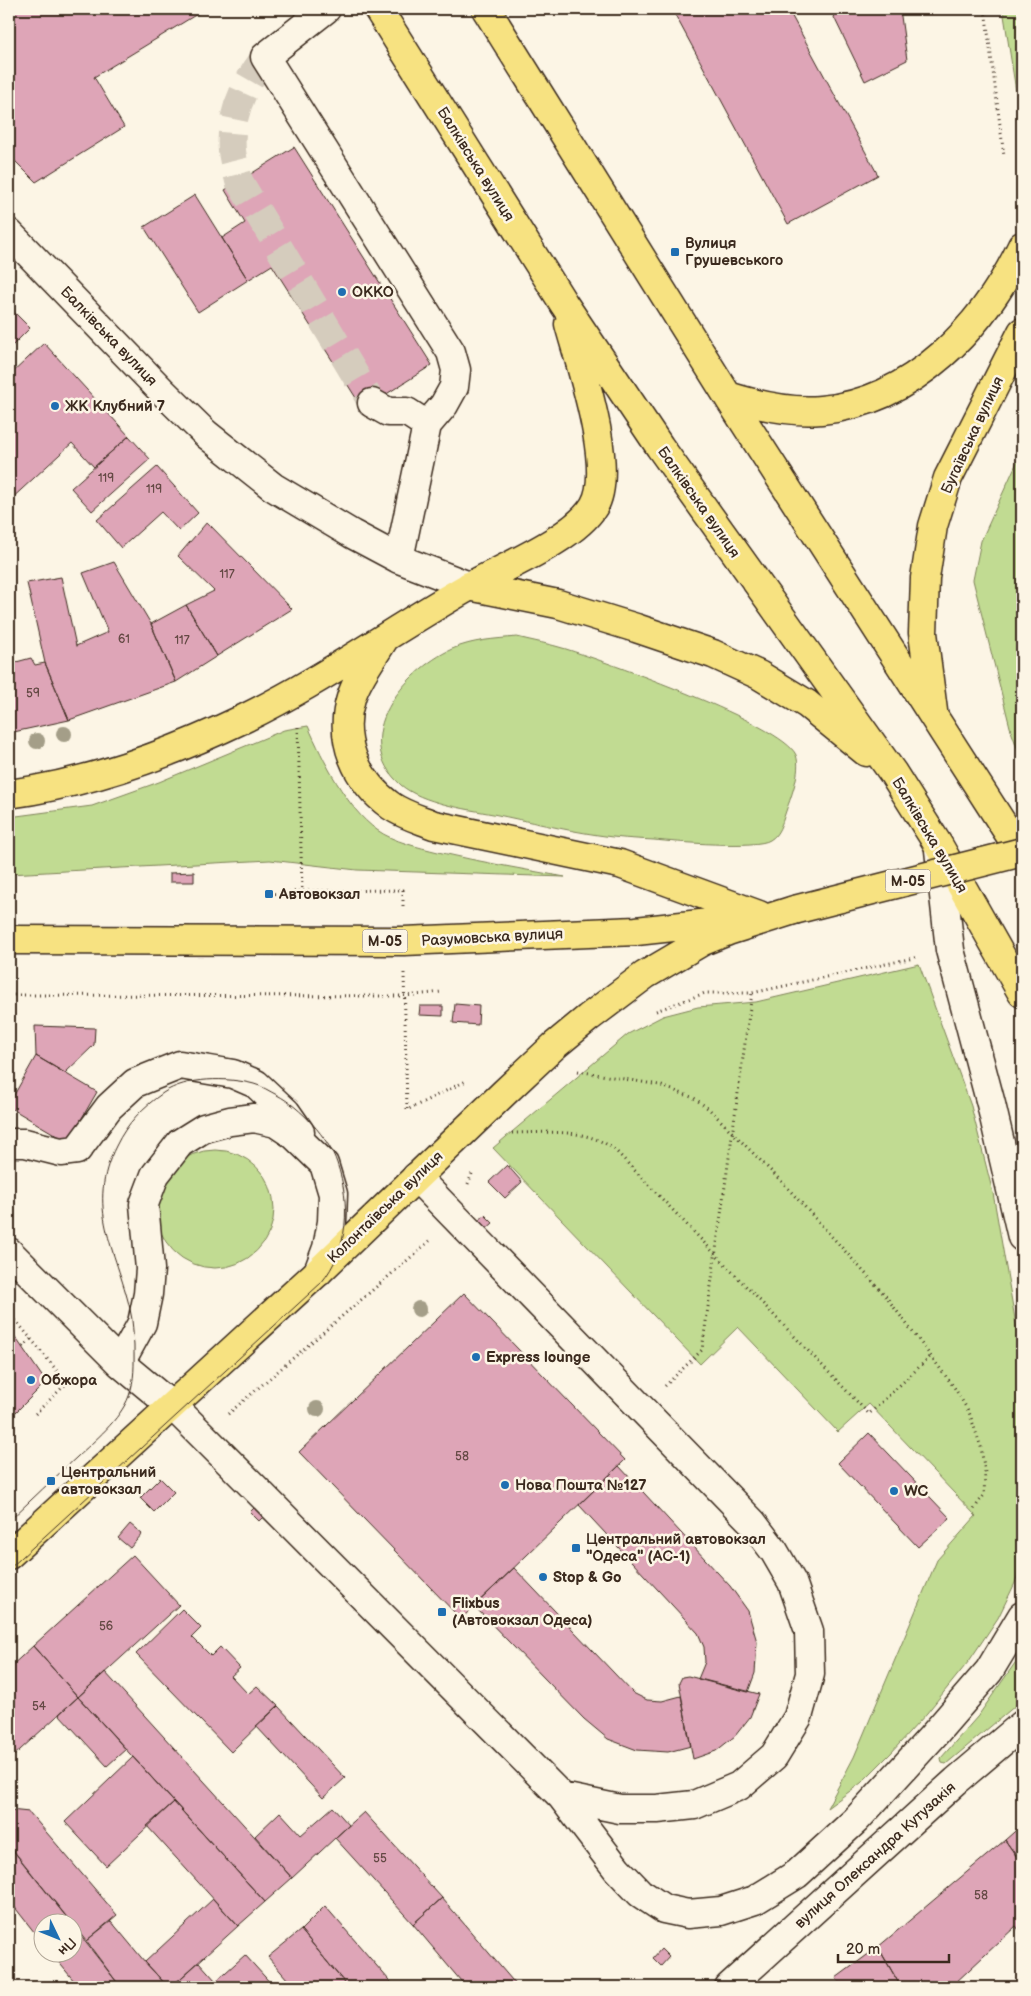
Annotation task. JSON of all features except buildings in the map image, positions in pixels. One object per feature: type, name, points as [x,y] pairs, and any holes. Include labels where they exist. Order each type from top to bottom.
[{"type":"main road","name":"Балківська вулиця","points":[[378,9],[564,304],[660,447],[893,774],[939,846],[1022,993]]},
{"type":"main road","points":[[486,9],[728,396],[934,720],[1022,853]]},
{"type":"main road","points":[[728,396],[762,406],[820,410],[857,404],[891,391],[925,369],[954,344],[986,307],[1013,265],[1022,246]]},
{"type":"main road","points":[[9,794],[92,776],[162,753],[243,719],[385,638],[469,586],[556,540],[580,522],[594,505],[602,483],[602,459],[596,426],[564,304]]},
{"type":"main road","name":"Бугаївська вулиця","points":[[934,720],[924,633],[925,578],[932,526],[948,478],[1022,332]]},
{"type":"main road","points":[[469,586],[558,604],[636,628],[721,658],[759,675],[807,704],[893,774]]},
{"type":"main road","points":[[385,638],[351,697],[346,731],[348,748],[356,766],[374,789],[391,806],[407,815],[434,825],[620,864],[760,915]]},
{"type":"main road","name":"М-05","points":[[794,910],[1022,853]]},
{"type":"main road","name":"Разумовська вулиця","points":[[9,940],[404,941],[636,931],[688,926],[794,910]]},
{"type":"main road","name":"Колонтаївська вулиця","points":[[9,1555],[318,1272],[554,1046],[617,994],[702,941],[794,910]]},
{"type":"street","points":[[326,9],[265,57],[451,352],[456,370],[454,387],[444,405],[427,426],[399,558]]},
{"type":"street","name":"Балківська вулиця","points":[[9,233],[206,434],[273,487],[352,534],[399,558],[469,586]]},
{"type":"street","points":[[372,403],[388,412],[407,412],[427,426]]},
{"type":"street","points":[[939,846],[950,950],[991,1104],[1022,1237]]},
{"type":"street","points":[[9,1143],[25,1144],[61,1152],[77,1150],[109,1107],[135,1083],[180,1065],[233,1074],[256,1084],[286,1112],[324,1164],[333,1194],[332,1222],[327,1248],[318,1272]]},
{"type":"street","points":[[120,1363],[142,1323],[148,1294],[150,1269],[144,1204],[155,1175],[180,1143],[204,1128],[230,1121],[254,1118],[276,1123],[294,1134],[324,1164]]},
{"type":"street","points":[[416,1177],[752,1522],[774,1551],[792,1582],[809,1631],[810,1674],[798,1717],[774,1756],[739,1786],[694,1805],[657,1809],[620,1809],[562,1797]]},
{"type":"street","points":[[9,1252],[120,1363],[172,1406],[562,1797],[618,1869],[640,1893],[664,1909],[688,1914],[721,1911],[754,1900],[797,1874],[862,1813],[931,1738],[989,1670],[1022,1616]]},
{"type":"street","name":"вулиця Олександра Кутузакія","points":[[729,1987],[956,1781],[1022,1724]]},
{"type":"path","points":[[985,9],[1004,156]]},
{"type":"path","points":[[297,689],[302,891]]},
{"type":"path","points":[[269,894],[302,891],[403,890],[407,1110],[468,1080]]},
{"type":"path","points":[[642,1408],[702,1350],[752,993],[950,950]]},
{"type":"path","points":[[9,995],[405,996],[442,992]]},
{"type":"path","points":[[575,1070],[658,1085],[694,1098],[709,1109],[784,1184],[884,1294],[954,1387],[969,1412],[982,1446],[986,1473],[984,1495],[972,1512]]},
{"type":"path","points":[[504,1133],[571,1133],[590,1136],[604,1141],[615,1150],[868,1414],[931,1356]]},
{"type":"path","points":[[9,1312],[67,1383],[35,1414]]},
{"type":"path","points":[[23,1347],[31,1339]]},
{"type":"green space","points":[[1003,9],[1022,9],[1022,129]]},
{"type":"green space","points":[[1022,451],[1022,761],[1011,731],[973,580],[981,541]]},
{"type":"green space","points":[[517,637],[566,649],[652,680],[728,711],[784,742],[796,755],[798,769],[792,793],[776,835],[762,843],[749,844],[679,842],[605,836],[432,801],[401,785],[386,767],[380,747],[381,727],[389,708],[401,689],[416,673],[434,659],[452,649],[492,639]]},
{"type":"green space","points":[[308,726],[336,782],[355,809],[377,830],[406,844],[438,852],[565,877],[357,870],[270,860],[9,874],[9,817],[92,806],[159,782],[284,730]]},
{"type":"green space","points":[[919,964],[971,1106],[993,1193],[1022,1359],[1022,1561],[1015,1583],[998,1618],[969,1661],[927,1713],[891,1753],[861,1783],[827,1808],[854,1757],[937,1560],[976,1516],[869,1404],[838,1432],[738,1327],[700,1364],[493,1148],[628,1034],[663,1016],[698,1007],[756,1002]]},
{"type":"green space","points":[[215,1150],[238,1155],[257,1167],[269,1186],[274,1209],[269,1232],[257,1251],[238,1263],[215,1268],[192,1263],[173,1251],[161,1232],[156,1209],[161,1186],[173,1167],[192,1155]]},
{"type":"green space","points":[[1022,1653],[1022,1700],[946,1764],[942,1763],[941,1758],[978,1716]]},
{"type":"tunnel","points":[[265,57],[257,67],[239,101],[233,125],[232,151],[239,181],[372,403]]},
{"type":"tram line","points":[[9,1521],[106,1429],[120,1413],[131,1390],[134,1365],[132,1318],[111,1247],[103,1209],[103,1189],[107,1168],[125,1130],[142,1110],[163,1093],[172,1088],[195,1081],[232,1080],[254,1084],[286,1100],[313,1124],[333,1153],[337,1163],[344,1194],[345,1226],[337,1256],[330,1270],[321,1283],[9,1569]]},
{"type":"place","name":"Вулиця Грушевського","points":[[675,252]]},
{"type":"place","name":"ОККО","points":[[342,292]]},
{"type":"place","name":"ЖК Клубний 7","points":[[55,406]]},
{"type":"place","name":"Автовокзал","points":[[269,894]]},
{"type":"place","name":"Express lounge","points":[[476,1357]]},
{"type":"place","name":"Обжора","points":[[31,1380]]},
{"type":"place","name":"Центральний автовокзал","points":[[51,1481]]},
{"type":"place","name":"Нова Пошта №127","points":[[505,1485]]},
{"type":"place","name":"WC","points":[[894,1491]]},
{"type":"place","name":"Центральний автовокзал \"Одеса\" (АС-1)","points":[[576,1548]]},
{"type":"place","name":"Stop & Go","points":[[543,1577]]},
{"type":"place","name":"Flixbus (Автовокзал Одеса)","points":[[442,1612]]}]
